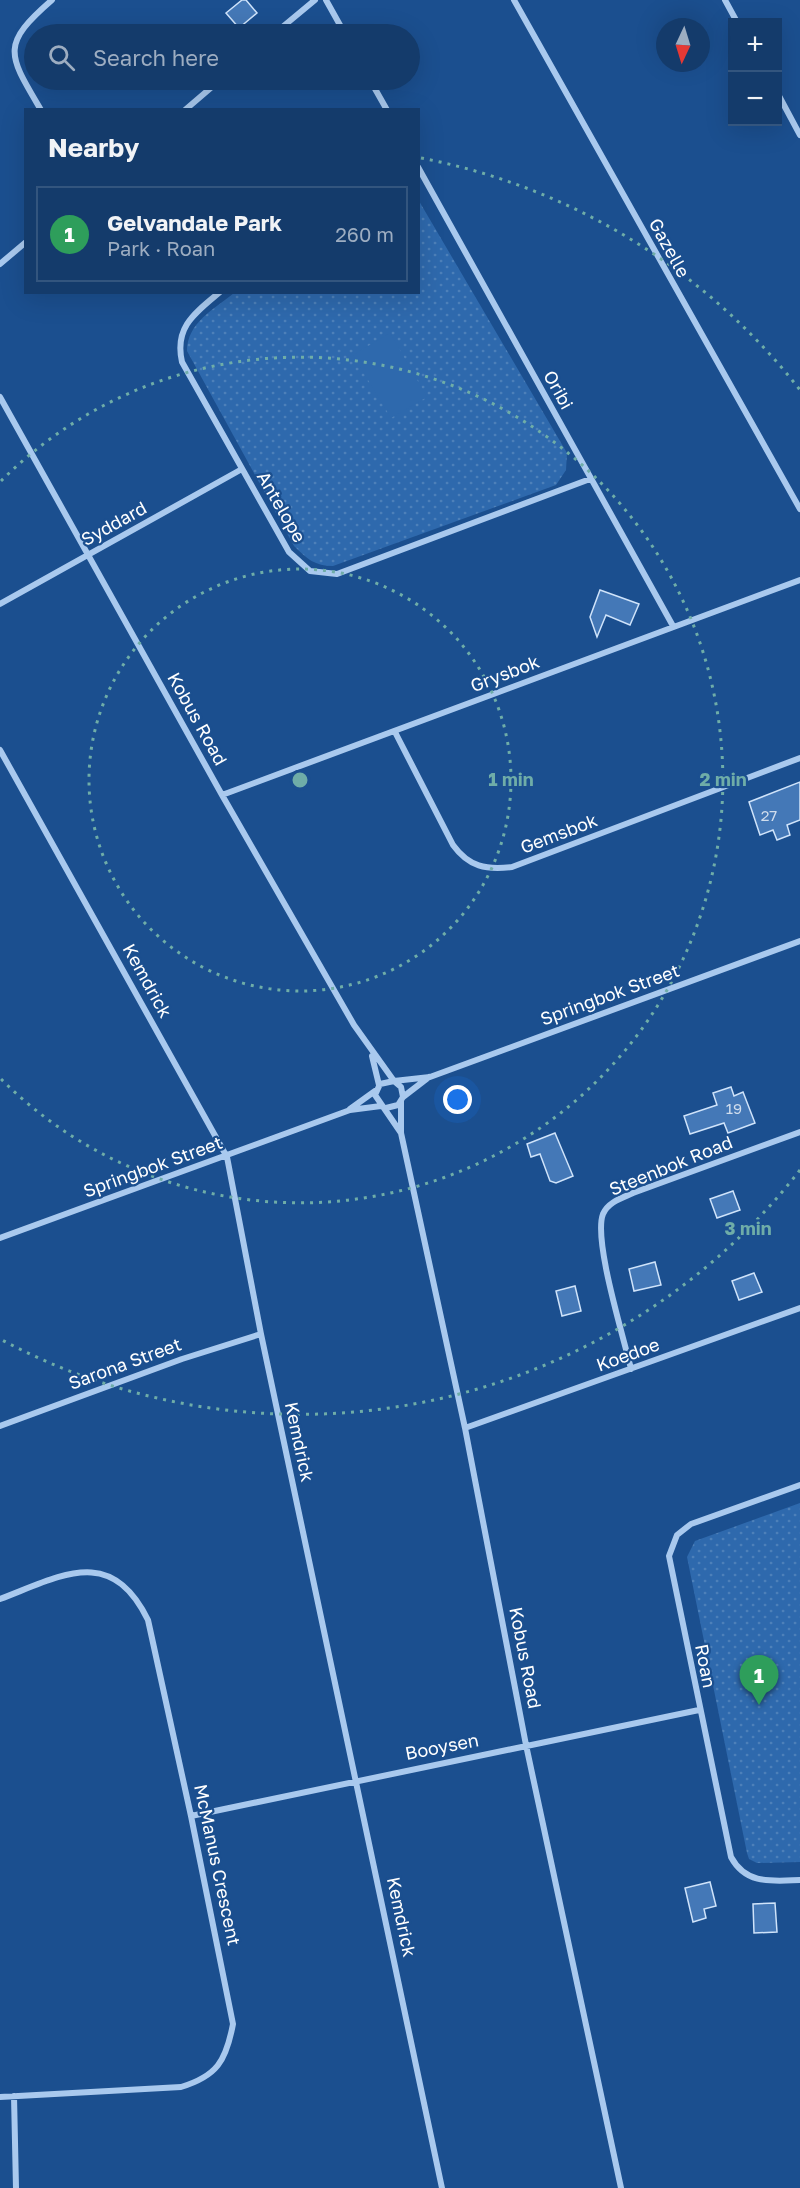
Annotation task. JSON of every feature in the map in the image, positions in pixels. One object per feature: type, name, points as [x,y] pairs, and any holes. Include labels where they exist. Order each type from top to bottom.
[{"type":"street","points":[[24,81],[18,71],[14,46],[24,24],[52,0]]},
{"type":"street","points":[[286,24],[315,0]]},
{"type":"street","points":[[326,0],[339,24]]},
{"type":"street","name":"Gazelle","points":[[514,0],[800,509]]},
{"type":"street","points":[[725,0],[735,18]]},
{"type":"street","points":[[29,90],[40,108]]},
{"type":"street","points":[[186,108],[208,90]]},
{"type":"street","points":[[376,90],[386,108]]},
{"type":"street","points":[[782,103],[800,135]]},
{"type":"street","name":"Oribi","points":[[420,171],[673,626]]},
{"type":"street","points":[[0,264],[24,244]]},
{"type":"street","name":"Antelope","points":[[218,294],[195,314],[185,327],[179,343],[182,362],[289,552],[303,567],[328,574],[350,569],[590,479]]},
{"type":"street","name":"Kobus Road","points":[[0,397],[222,795],[372,1052]]},
{"type":"street","name":"Syddard","points":[[0,604],[242,469]]},
{"type":"street","name":"Grysbok","points":[[222,795],[800,580]]},
{"type":"street","name":"Gemsbok","points":[[395,732],[457,851],[471,864],[493,869],[512,867],[800,759]]},
{"type":"street","name":"Kemdrick","points":[[0,750],[227,1157],[261,1334],[442,2188]]},
{"type":"street","name":"Springbok Street","points":[[430,1077],[800,940]]},
{"type":"street","points":[[372,1052],[401,1087],[401,1134]]},
{"type":"street","points":[[372,1052],[377,1088],[376,1099],[401,1134]]},
{"type":"street","points":[[350,1110],[377,1088],[394,1081],[430,1077]]},
{"type":"street","points":[[350,1110],[394,1107],[430,1077]]},
{"type":"street","name":"Springbok Street","points":[[0,1238],[227,1157],[350,1110]]},
{"type":"street","name":"Steenbok Road","points":[[632,1369],[601,1234],[606,1210],[610,1204],[633,1193],[800,1132]]},
{"type":"street","name":"Kobus Road","points":[[401,1134],[465,1428],[526,1745],[621,2188]]},
{"type":"street","name":"Koedoe","points":[[465,1428],[800,1308]]},
{"type":"street","name":"Sarona Street","points":[[0,1426],[182,1359],[261,1334]]},
{"type":"street","name":"Roan","points":[[800,1485],[691,1524],[677,1535],[669,1556],[731,1857],[742,1872],[760,1881],[800,1880]]},
{"type":"street","name":"McManus Crescent","points":[[0,1599],[65,1575],[88,1572],[104,1574],[121,1582],[140,1602],[148,1620],[192,1816],[231,2004],[233,2024],[226,2053],[206,2077],[181,2087],[0,2097]]},
{"type":"street","name":"Booysen","points":[[192,1816],[699,1710]]},
{"type":"street","points":[[14,2096],[16,2188]]},
{"type":"shaded area","points":[[420,203],[567,453],[566,470],[556,485],[333,566],[316,563],[294,546],[187,351],[192,332],[210,311],[233,294],[420,294]]},
{"type":"shaded area","points":[[390,333],[427,397],[391,418],[353,355]]},
{"type":"shaded area","points":[[800,1503],[800,1862],[757,1863],[749,1859],[747,1853],[687,1557],[695,1541]]},
{"type":"building","points":[[242,0],[246,0],[257,13],[244,24],[236,24],[226,13]]},
{"type":"building","points":[[600,590],[639,604],[630,625],[606,615],[597,637],[590,617]]},
{"type":"building","points":[[800,782],[800,820],[787,825],[790,835],[777,840],[773,830],[760,835],[749,802]]},
{"type":"building","points":[[731,1087],[734,1096],[743,1092],[755,1123],[728,1133],[724,1123],[690,1134],[684,1116],[717,1105],[713,1093]]},
{"type":"building","points":[[555,1133],[573,1176],[556,1183],[550,1181],[540,1154],[531,1157],[527,1144]]},
{"type":"building","points":[[733,1191],[740,1210],[717,1218],[710,1199]]},
{"type":"building","points":[[655,1262],[661,1285],[634,1291],[629,1269]]},
{"type":"building","points":[[754,1273],[762,1292],[739,1300],[732,1281]]},
{"type":"building","points":[[575,1286],[581,1311],[562,1316],[556,1291]]},
{"type":"building","points":[[710,1882],[716,1906],[704,1909],[706,1918],[693,1922],[685,1888]]},
{"type":"building","points":[[775,1903],[777,1932],[754,1933],[753,1904]]},
{"type":"place","name":"Gelvandale Park","points":[[759,1705]]}]
